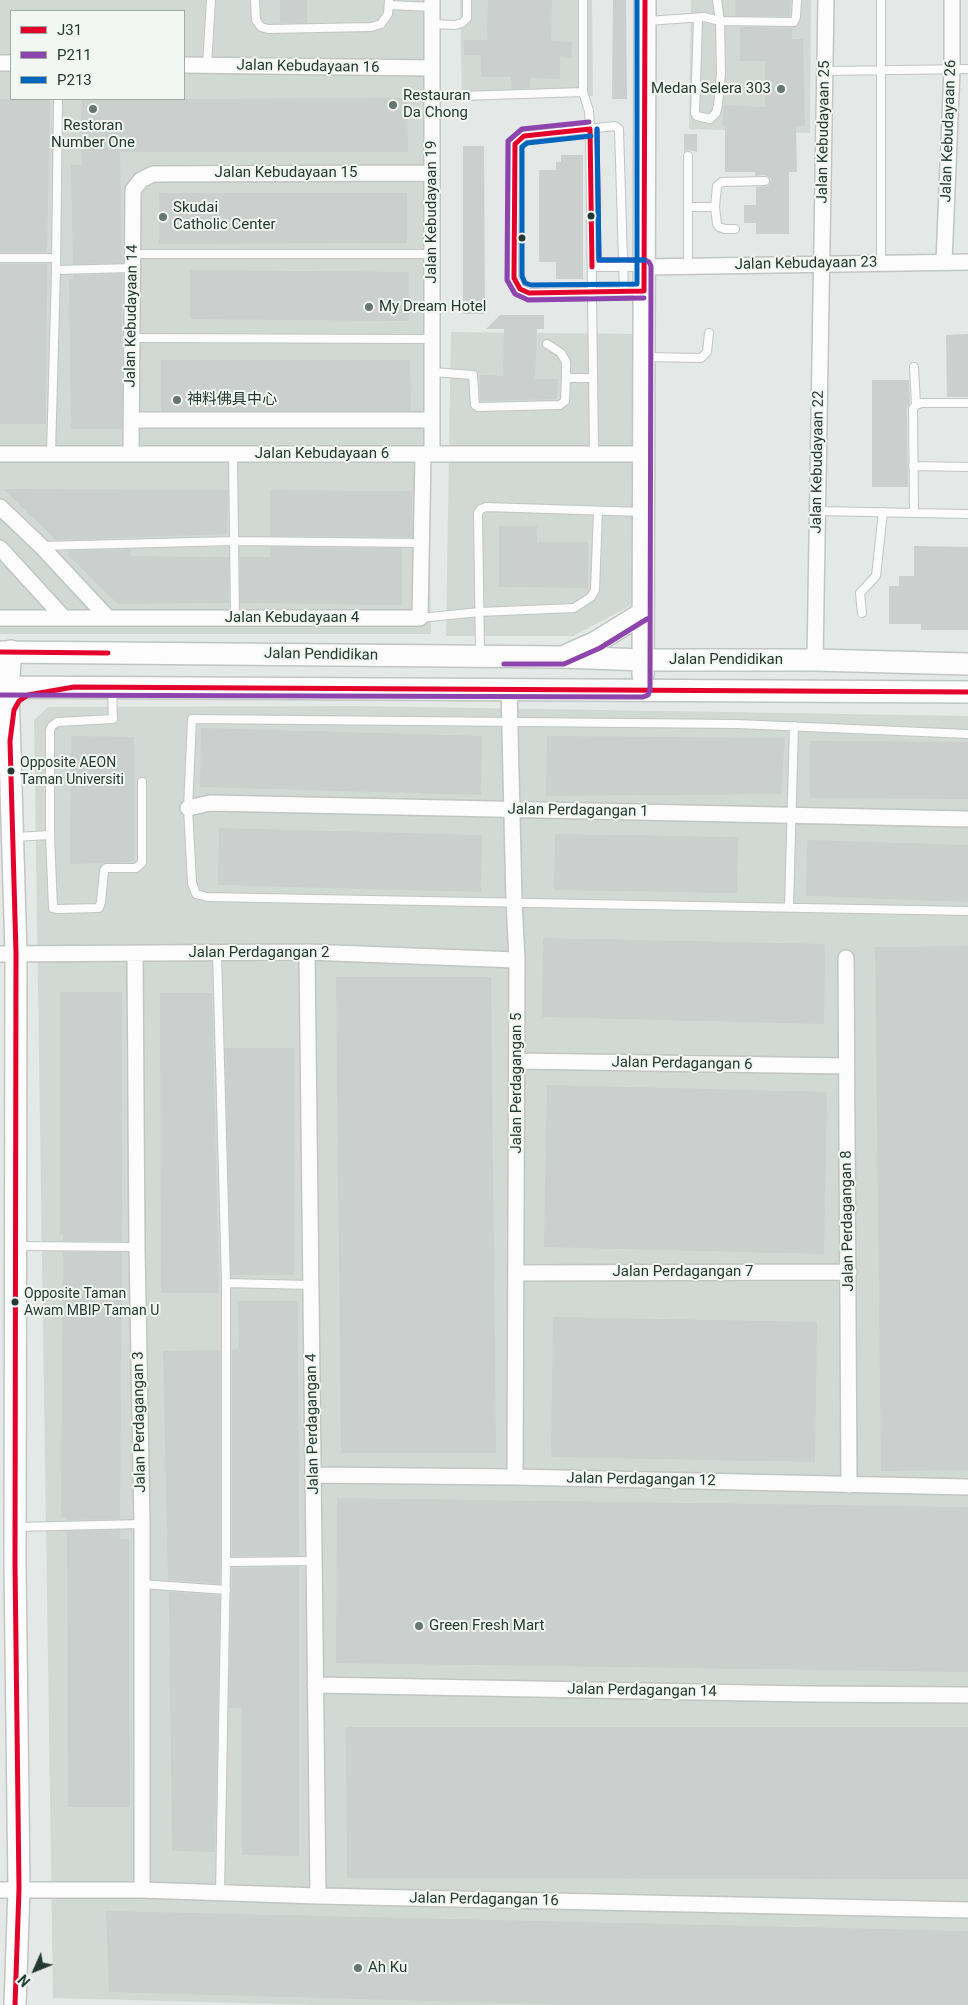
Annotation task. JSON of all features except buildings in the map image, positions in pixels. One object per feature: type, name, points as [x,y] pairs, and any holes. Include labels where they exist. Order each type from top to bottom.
[{"type":"main road","points":[[643,690],[644,356],[634,291],[634,267],[646,0]]},
{"type":"main road","points":[[562,657],[596,642],[643,613]]},
{"type":"main road","points":[[4,648],[4,687],[10,741],[13,837],[8,953],[14,1246],[15,1527],[7,1564],[10,1890],[15,2005]]},
{"type":"main road","name":"Jalan Pendidikan","points":[[4,648],[214,654],[562,657],[643,660],[815,660],[968,664]]},
{"type":"main road","name":"Jalan Pendidikan","points":[[4,687],[509,688],[968,692]]},
{"type":"main road","points":[[10,741],[14,710],[19,701],[28,696],[74,687]]},
{"type":"street","name":"Jalan Kebudayaan 25","points":[[821,264],[826,0]]},
{"type":"street","name":"Jalan Kebudayaan 26","points":[[944,262],[952,69],[952,0]]},
{"type":"street","name":"Jalan Kebudayaan 19","points":[[428,454],[432,420],[432,3]]},
{"type":"street","name":"Jalan Kebudayaan 16","points":[[185,65],[432,68]]},
{"type":"street","name":"Jalan Kebudayaan 15","points":[[141,180],[153,174],[432,172]]},
{"type":"street","name":"Jalan Kebudayaan 14","points":[[131,454],[133,190],[141,180]]},
{"type":"street","name":"Jalan Kebudayaan 23","points":[[634,267],[968,262]]},
{"type":"street","name":"Jalan Kebudayaan 22","points":[[815,660],[821,264]]},
{"type":"street","points":[[131,420],[432,420]]},
{"type":"street","name":"Jalan Kebudayaan 6","points":[[0,454],[644,454]]},
{"type":"street","points":[[420,618],[421,543],[428,454]]},
{"type":"street","points":[[0,506],[41,546],[108,618]]},
{"type":"street","points":[[0,548],[64,618]]},
{"type":"street","name":"Jalan Kebudayaan 4","points":[[0,618],[420,618]]},
{"type":"street","name":"Jalan Perdagangan 5","points":[[509,688],[517,960],[518,1273],[515,1477]]},
{"type":"street","name":"Jalan Perdagangan 1","points":[[188,808],[210,803],[968,818]]},
{"type":"street","name":"Jalan Perdagangan 2","points":[[8,953],[307,952],[517,960]]},
{"type":"street","name":"Jalan Perdagangan 4","points":[[307,952],[318,1896]]},
{"type":"street","name":"Jalan Perdagangan 3","points":[[135,954],[137,1247],[142,1524],[142,1890]]},
{"type":"street","name":"Jalan Perdagangan 8","points":[[846,958],[849,1484]]},
{"type":"street","name":"Jalan Perdagangan 6","points":[[517,1061],[846,1066]]},
{"type":"street","name":"Jalan Perdagangan 7","points":[[518,1273],[849,1272]]},
{"type":"street","name":"Jalan Perdagangan 12","points":[[313,1475],[515,1477],[968,1487]]},
{"type":"street","name":"Jalan Perdagangan 14","points":[[315,1685],[798,1694],[968,1695]]},
{"type":"street","name":"Jalan Perdagangan 16","points":[[10,1890],[142,1890],[220,1894],[968,1910]]},
{"type":"lane","points":[[207,66],[211,0]]},
{"type":"lane","points":[[255,0],[256,20],[261,27],[268,29],[370,27],[381,24],[388,14],[389,2],[432,3]]},
{"type":"lane","points":[[432,24],[455,25],[462,23],[467,18],[467,0]]},
{"type":"lane","points":[[583,0],[583,92],[589,111],[590,129],[594,453]]},
{"type":"lane","points":[[698,18],[695,113],[702,118],[710,118],[716,114],[721,73],[720,21],[717,0]]},
{"type":"lane","points":[[645,21],[698,18],[720,21],[794,22],[797,0]]},
{"type":"lane","points":[[881,0],[881,262]]},
{"type":"lane","points":[[825,71],[968,69]]},
{"type":"lane","points":[[432,97],[583,92]]},
{"type":"lane","points":[[51,454],[58,100]]},
{"type":"lane","points":[[592,267],[634,267],[620,133],[615,126],[524,136],[515,144],[514,278],[520,289],[529,292],[634,291]]},
{"type":"lane","points":[[688,156],[688,267]]},
{"type":"lane","points":[[735,229],[725,230],[717,224],[715,207],[717,186],[719,183],[765,181]]},
{"type":"lane","points":[[689,207],[715,207]]},
{"type":"lane","points":[[56,270],[132,261],[432,254]]},
{"type":"lane","points":[[0,258],[56,258]]},
{"type":"lane","points":[[644,356],[701,358],[707,352],[709,334]]},
{"type":"lane","points":[[132,338],[432,339]]},
{"type":"lane","points":[[432,372],[473,375],[475,404],[478,408],[560,405],[565,401],[566,362],[561,353],[547,344]]},
{"type":"lane","points":[[914,367],[916,405],[913,409],[914,512]]},
{"type":"lane","points":[[566,378],[593,378]]},
{"type":"lane","points":[[916,405],[921,403],[968,403]]},
{"type":"lane","points":[[234,454],[233,541],[235,618]]},
{"type":"lane","points":[[913,466],[968,467]]},
{"type":"lane","points":[[480,656],[478,513],[481,509],[486,507],[643,512]]},
{"type":"lane","points":[[420,618],[479,612],[567,610],[574,608],[591,597],[595,590],[598,511]]},
{"type":"lane","points":[[818,511],[968,514]]},
{"type":"lane","points":[[862,613],[860,593],[876,576],[884,512]]},
{"type":"lane","points":[[41,546],[233,541],[421,543]]},
{"type":"lane","points":[[112,687],[113,719],[57,722],[50,730],[50,835],[53,908],[99,908],[106,868],[136,868],[142,863],[142,782]]},
{"type":"lane","points":[[968,734],[738,724],[192,719],[188,808],[192,882],[196,894],[217,897],[789,906],[968,911]]},
{"type":"lane","points":[[789,906],[794,726]]},
{"type":"lane","points":[[13,837],[50,835]]},
{"type":"lane","points":[[217,953],[226,1283],[226,1590],[220,1894]]},
{"type":"lane","points":[[14,1246],[137,1247]]},
{"type":"lane","points":[[226,1283],[311,1285]]},
{"type":"lane","points":[[15,1527],[142,1524]]},
{"type":"lane","points":[[226,1562],[314,1561]]},
{"type":"lane","points":[[141,1584],[226,1590]]},
{"type":"shaded area","points":[[0,0],[423,0],[431,634],[0,634]]},
{"type":"shaded area","points":[[460,0],[592,0],[593,96],[462,101]]},
{"type":"shaded area","points":[[691,0],[811,0],[810,133],[689,129]]},
{"type":"shaded area","points":[[451,332],[632,334],[632,605],[573,636],[446,636]]},
{"type":"shaded area","points":[[355,706],[968,716],[968,2005],[315,2005],[53,1998],[34,720],[48,707]]},
{"type":"transit line","name":"P213","points":[[591,136],[527,143],[522,147],[522,276],[525,283],[531,285],[637,284],[637,0]]},
{"type":"transit line","name":"J31","points":[[644,291],[645,0]]},
{"type":"transit line","name":"P211","points":[[589,122],[522,129],[508,141],[507,280],[515,294],[528,300],[644,298]]},
{"type":"transit line","name":"J31","points":[[590,129],[524,136],[515,144],[514,278],[520,289],[529,293],[644,291]]},
{"type":"transit line","name":"J31","points":[[590,129],[592,267]]},
{"type":"transit line","name":"P211","points":[[0,695],[643,697],[648,695],[650,690],[651,266],[645,260],[599,260],[597,129]]},
{"type":"transit line","name":"P213","points":[[597,129],[599,260],[644,260]]},
{"type":"transit line","name":"P211","points":[[504,664],[564,664],[600,648],[647,619]]},
{"type":"transit line","name":"J31","points":[[0,652],[108,653]]},
{"type":"transit line","name":"J31","points":[[15,2005],[19,1889],[15,1564],[16,953],[10,741],[14,710],[19,701],[28,695],[74,687],[968,692]]},
{"type":"place","name":"Medan Selera 303","points":[[781,89]]},
{"type":"place","name":"Restauran Da Chong","points":[[393,105]]},
{"type":"place","name":"Restoran Number One","points":[[93,109]]},
{"type":"place","name":"Skudai Catholic Center","points":[[163,217]]},
{"type":"place","name":"My Dream Hotel","points":[[369,307]]},
{"type":"place","name":"神料佛具中心","points":[[177,400]]},
{"type":"place","name":"Opposite AEON Taman Universiti","points":[[11,771]]},
{"type":"place","name":"Opposite Taman Awam MBIP Taman U","points":[[15,1302]]},
{"type":"place","name":"Green Fresh Mart","points":[[419,1626]]},
{"type":"place","name":"Ah Ku","points":[[358,1968]]}]
